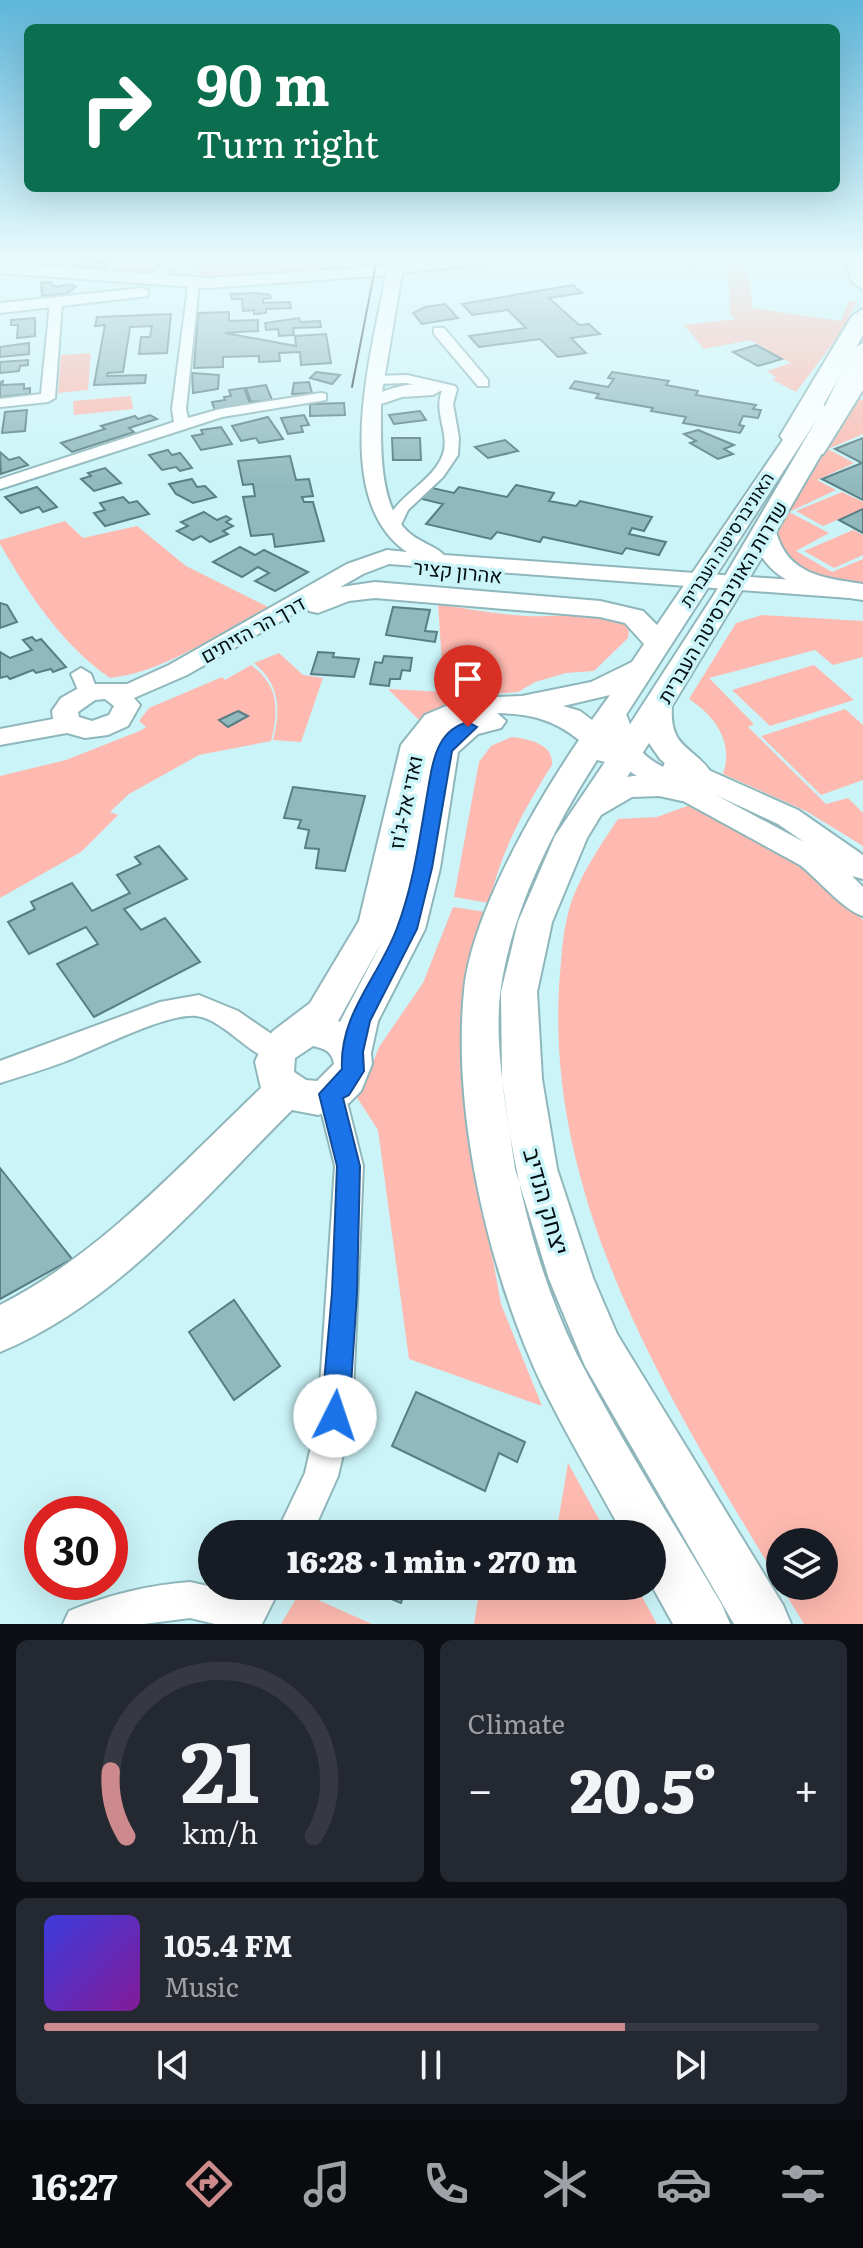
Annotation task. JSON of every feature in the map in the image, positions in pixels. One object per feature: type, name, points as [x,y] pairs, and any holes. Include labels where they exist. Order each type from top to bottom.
[{"type":"highway","points":[[804,442],[855,334]]},
{"type":"highway","points":[[804,442],[863,371]]},
{"type":"main road","name":"האוניברסיטה העברית","points":[[606,748],[651,652],[695,586],[804,442],[863,347]]},
{"type":"main road","name":"שדרות האוניברסיטה העברית","points":[[606,748],[652,714],[764,531],[804,442]]},
{"type":"main road","points":[[764,531],[771,556],[785,570],[815,582],[863,592]]},
{"type":"main road","points":[[318,605],[343,594],[375,590],[600,609],[634,617],[651,652],[623,678],[590,692],[564,698],[503,703]]},
{"type":"main road","name":"ואדי אל-ג'וז","points":[[0,1329],[50,1303],[108,1262],[323,1014],[376,922],[416,745],[435,722],[465,707],[503,703],[545,708],[560,713],[606,748]]},
{"type":"main road","points":[[571,836],[604,797],[613,791],[646,784],[690,782],[661,739],[652,714]]},
{"type":"main road","name":"ואדי אל-ג'וז","points":[[352,1052],[359,1021],[407,929],[423,868],[443,750],[448,743],[468,727],[504,720],[536,723],[606,748]]},
{"type":"main road","name":"יצחק הנדיב","points":[[606,748],[535,922],[519,992],[522,1079],[536,1169],[571,1279],[601,1350],[764,1624]]},
{"type":"main road","name":"יצחק הנדיב","points":[[606,748],[540,827],[491,944],[482,989],[482,1080],[495,1174],[528,1290],[559,1368],[644,1520]]},
{"type":"main road","points":[[313,1031],[338,1036],[352,1052],[353,1071],[349,1080],[331,1094],[307,1098],[287,1059],[313,1031]]},
{"type":"main road","name":"יצחק הנדיב","points":[[666,1559],[703,1624]]},
{"type":"street","points":[[0,403],[48,398],[53,334]]},
{"type":"street","points":[[182,424],[179,409],[185,334]]},
{"type":"street","points":[[391,334],[381,391],[376,487],[393,542]]},
{"type":"street","points":[[441,334],[479,378]]},
{"type":"street","points":[[381,391],[439,389],[479,378]]},
{"type":"street","points":[[439,389],[479,378]]},
{"type":"street","points":[[393,542],[399,511],[447,463],[452,445],[439,389]]},
{"type":"street","points":[[0,484],[220,413],[321,397]]},
{"type":"street","name":"אהרון קציר","points":[[393,542],[461,562],[695,586]]},
{"type":"street","name":"אהרון קציר","points":[[393,542],[436,570],[730,588],[863,592]]},
{"type":"street","name":"דרך הר הזיתים","points":[[121,699],[318,605],[393,542]]},
{"type":"street","name":"דרך הר הזיתים","points":[[121,699],[355,569],[393,542]]},
{"type":"street","name":"אהרון קציר","points":[[730,588],[863,600]]},
{"type":"street","points":[[0,727],[67,718],[88,730],[105,728],[124,716],[121,699],[84,684],[72,701],[67,718]]},
{"type":"street","points":[[0,737],[67,718]]},
{"type":"street","points":[[606,748],[654,776],[690,782],[788,817],[863,869]]},
{"type":"street","points":[[690,782],[801,852],[833,875],[863,905]]},
{"type":"street","points":[[0,1072],[53,1055],[169,1009],[199,1005],[229,1018],[287,1059]]},
{"type":"street","points":[[301,1520],[321,1476],[335,1416],[344,1293],[349,1166],[331,1094]]},
{"type":"street","points":[[82,1624],[153,1603],[190,1600],[250,1608]]},
{"type":"shaded area","points":[[691,334],[840,334],[796,392],[773,380],[776,377],[767,371],[791,363],[750,340],[704,349]]},
{"type":"shaded area","points":[[91,353],[88,390],[58,393],[61,355]]},
{"type":"shaded area","points":[[131,396],[133,409],[74,415],[73,401]]},
{"type":"shaded area","points":[[854,398],[863,400],[863,434],[828,449],[854,463],[817,480],[836,490],[789,512],[829,533],[796,551],[832,572],[863,559],[863,586],[834,582],[793,570],[770,537]]},
{"type":"shaded area","points":[[842,492],[863,502],[863,509],[823,526],[796,511]]},
{"type":"shaded area","points":[[65,521],[83,538],[137,526],[186,566],[268,607],[171,660],[110,678],[61,634],[0,544],[0,540]]},
{"type":"shaded area","points":[[853,530],[863,535],[863,555],[834,568],[804,551]]},
{"type":"shaded area","points":[[438,604],[514,615],[608,618],[629,628],[628,638],[594,671],[566,673],[535,682],[518,692],[480,695],[419,720],[388,689],[444,692]]},
{"type":"shaded area","points":[[762,615],[863,621],[863,657],[833,665],[815,650],[709,678],[754,724],[748,727],[826,804],[848,798],[863,813],[863,846],[806,811],[723,774],[726,751],[720,731],[707,713],[689,699],[736,623]]},
{"type":"shaded area","points":[[279,653],[303,675],[323,678],[301,742],[273,740],[277,718],[274,689],[254,663]]},
{"type":"shaded area","points":[[251,665],[272,690],[276,709],[271,741],[199,755],[129,794],[110,812],[118,815],[81,852],[0,898],[0,776],[66,760],[142,730],[146,727],[139,721],[149,708],[222,677],[225,680]]},
{"type":"shaded area","points":[[814,665],[854,700],[770,726],[732,690]]},
{"type":"shaded area","points":[[845,709],[863,725],[863,780],[821,795],[761,736]]},
{"type":"shaded area","points":[[512,737],[545,747],[552,758],[552,765],[514,831],[489,903],[454,897],[479,762],[491,746]]},
{"type":"shaded area","points":[[693,804],[801,860],[863,920],[863,1624],[804,1624],[789,1600],[838,1600],[838,1528],[766,1528],[766,1560],[698,1446],[624,1301],[595,1225],[573,1148],[561,1069],[559,988],[569,910],[590,863],[618,819],[657,817]]},
{"type":"shaded area","points":[[453,907],[486,912],[474,1156],[501,1304],[542,1406],[409,1359],[378,1130],[356,1096],[379,1047],[423,983]]},
{"type":"shaded area","points":[[568,1463],[599,1520],[558,1520]]},
{"type":"shaded area","points":[[295,1600],[318,1600],[372,1624],[281,1624]]},
{"type":"shaded area","points":[[478,1600],[644,1600],[657,1624],[474,1624]]},
{"type":"building","points":[[17,334],[35,334],[35,336],[17,338]]},
{"type":"building","points":[[103,334],[129,334],[123,372],[108,373],[107,376],[146,375],[145,383],[94,385]]},
{"type":"building","points":[[151,334],[169,334],[167,353],[139,354],[141,337],[150,337]]},
{"type":"building","points":[[196,334],[229,334],[296,346],[295,336],[326,334],[331,363],[301,365],[300,352],[279,353],[280,361],[259,362],[259,356],[223,357],[223,367],[194,368]]},
{"type":"building","points":[[600,334],[571,338],[586,353],[558,357],[540,339],[479,347],[469,336]]},
{"type":"building","points":[[29,343],[29,354],[0,357],[0,347]]},
{"type":"building","points":[[756,345],[782,359],[758,366],[733,352]]},
{"type":"building","points":[[28,360],[28,365],[20,366],[19,371],[0,373],[0,362]]},
{"type":"building","points":[[316,372],[340,375],[332,384],[310,378]]},
{"type":"building","points":[[612,372],[669,381],[666,385],[698,391],[696,395],[756,405],[753,409],[761,410],[758,418],[743,416],[739,425],[744,426],[740,433],[683,423],[686,417],[596,398],[599,394],[570,388],[575,381],[608,387],[614,379],[608,378]]},
{"type":"building","points":[[192,373],[219,375],[218,389],[193,393]]},
{"type":"building","points":[[3,381],[2,385],[24,384],[24,389],[30,388],[30,394],[0,397],[0,382]]},
{"type":"building","points":[[309,382],[312,393],[292,394],[294,383]]},
{"type":"building","points":[[266,385],[272,400],[251,402],[246,388]]},
{"type":"building","points":[[244,388],[251,406],[215,411],[212,402],[231,396],[229,390]]},
{"type":"building","points":[[344,403],[345,415],[310,416],[310,404]]},
{"type":"building","points":[[27,410],[25,431],[2,433],[5,412]]},
{"type":"building","points":[[420,411],[426,420],[394,424],[389,415]]},
{"type":"building","points":[[150,415],[157,419],[129,428],[134,432],[72,452],[61,443],[105,429],[101,426]]},
{"type":"building","points":[[304,415],[309,425],[301,426],[303,432],[288,434],[281,418]]},
{"type":"building","points":[[268,417],[283,439],[259,443],[256,438],[241,441],[232,426]]},
{"type":"building","points":[[221,427],[232,444],[201,450],[192,436],[203,434],[201,430]]},
{"type":"building","points":[[698,430],[734,445],[724,449],[733,454],[718,459],[690,443],[696,441],[684,434]]},
{"type":"building","points":[[392,438],[420,438],[421,460],[393,460]]},
{"type":"building","points":[[863,438],[863,500],[822,479],[862,463],[835,449]]},
{"type":"building","points":[[505,440],[518,451],[488,458],[475,447]]},
{"type":"building","points":[[168,450],[172,455],[180,453],[192,468],[162,470],[149,455]]},
{"type":"building","points":[[0,452],[9,460],[19,457],[28,465],[1,474]]},
{"type":"building","points":[[290,456],[296,480],[309,479],[313,496],[302,497],[304,502],[313,502],[324,541],[275,547],[273,534],[251,536],[243,497],[255,496],[253,484],[243,485],[238,461]]},
{"type":"building","points":[[105,468],[121,483],[94,491],[81,479],[91,476],[88,473]]},
{"type":"building","points":[[192,479],[197,487],[205,486],[216,497],[193,503],[176,494],[169,484]]},
{"type":"building","points":[[516,485],[554,493],[549,501],[576,506],[580,501],[652,517],[644,531],[632,528],[629,534],[666,542],[659,555],[626,548],[622,554],[543,537],[540,542],[497,532],[491,539],[426,524],[443,504],[418,498],[428,487],[454,493],[459,487],[507,497]]},
{"type":"building","points":[[37,487],[57,507],[43,512],[39,507],[21,513],[5,497]]},
{"type":"building","points":[[123,497],[129,503],[137,501],[149,514],[105,526],[94,513],[105,510],[100,503]]},
{"type":"building","points":[[863,509],[863,533],[839,520]]},
{"type":"building","points":[[204,512],[217,520],[226,516],[231,519],[226,522],[233,526],[223,531],[228,534],[210,542],[201,536],[193,540],[177,531],[188,526],[181,522]]},
{"type":"building","points":[[240,547],[255,555],[264,550],[308,572],[275,591],[255,581],[269,573],[258,567],[242,577],[213,562]]},
{"type":"building","points":[[0,603],[7,605],[17,622],[0,628]]},
{"type":"building","points":[[393,607],[430,610],[425,631],[437,632],[435,642],[386,635]]},
{"type":"building","points":[[32,637],[36,641],[41,639],[66,667],[53,672],[51,669],[36,673],[33,670],[10,679],[7,676],[0,678],[0,652],[10,658],[32,650],[23,640]]},
{"type":"building","points":[[318,652],[334,653],[333,657],[359,659],[354,677],[311,674]]},
{"type":"building","points":[[384,656],[412,658],[410,671],[402,670],[400,679],[390,679],[389,686],[370,684],[375,662],[382,663]]},
{"type":"building","points":[[238,711],[248,716],[228,727],[219,720]]},
{"type":"building","points":[[293,787],[365,796],[345,871],[316,868],[319,849],[305,848],[309,830],[298,828],[301,820],[284,818]]},
{"type":"building","points":[[159,846],[187,879],[124,909],[141,930],[165,918],[200,962],[94,1017],[57,964],[98,944],[86,927],[29,954],[8,922],[35,909],[31,902],[72,883],[92,911],[130,893],[117,875],[141,864],[135,857]]},
{"type":"building","points":[[0,1168],[72,1259],[0,1299]]},
{"type":"building","points":[[234,1300],[280,1366],[234,1400],[189,1332]]},
{"type":"building","points":[[416,1392],[525,1442],[517,1462],[499,1453],[485,1491],[392,1446]]},
{"type":"tram line","points":[[352,387],[362,334]]},
{"type":"route","points":[[335,1416],[349,1166],[331,1094],[349,1080],[353,1071],[354,1033],[407,929],[423,868],[443,750],[468,727]]}]
